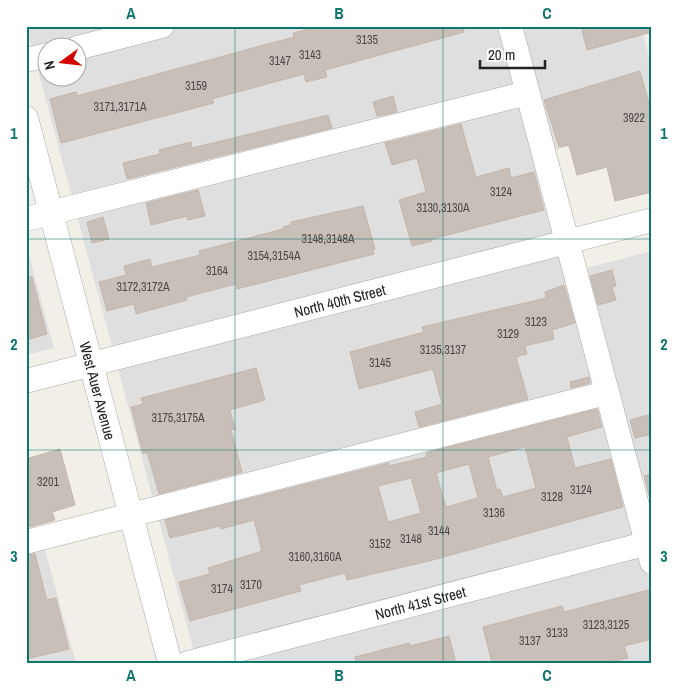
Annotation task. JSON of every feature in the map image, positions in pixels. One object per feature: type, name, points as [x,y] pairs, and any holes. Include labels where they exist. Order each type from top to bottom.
[{"type":"street","points":[[88,45],[162,26]]},
{"type":"street","points":[[510,26],[606,393],[650,549]]},
{"type":"street","points":[[26,219],[527,93]]},
{"type":"street","name":"West Auer Avenue","points":[[26,118],[170,663]]},
{"type":"street","name":"North 40th Street","points":[[26,381],[652,220]]},
{"type":"street","points":[[26,542],[606,393]]},
{"type":"street","name":"North 41st Street","points":[[188,663],[650,549]]},
{"type":"shaded area","points":[[26,26],[641,26],[652,69],[652,123],[545,153],[579,270],[652,251],[652,474],[634,478],[652,552],[652,663],[197,663],[43,88],[88,88],[88,38],[38,38],[38,71]]},
{"type":"shaded area","points":[[26,244],[54,348],[26,355]]},
{"type":"shaded area","points":[[40,532],[76,663],[26,663],[26,536]]},
{"type":"building","points":[[321,26],[463,26],[464,32],[325,70],[327,77],[306,82],[304,74],[212,99],[214,103],[61,143],[50,99],[76,92],[77,96],[294,37],[293,33]]},
{"type":"building","points":[[581,26],[652,26],[652,32],[587,50]]},
{"type":"building","points":[[640,71],[652,113],[652,192],[615,201],[607,167],[577,175],[569,145],[559,147],[544,100]]},
{"type":"building","points":[[393,96],[397,112],[377,116],[373,102]]},
{"type":"building","points":[[328,115],[332,128],[127,179],[123,163],[160,154],[159,150],[191,142],[192,148]]},
{"type":"building","points":[[461,124],[476,177],[509,168],[511,178],[534,172],[544,210],[412,246],[399,200],[426,192],[417,158],[392,165],[385,143]]},
{"type":"building","points":[[198,190],[205,216],[188,220],[187,216],[151,225],[146,203]]},
{"type":"building","points":[[363,206],[375,249],[373,250],[374,254],[237,289],[236,284],[186,297],[187,300],[136,314],[134,304],[107,311],[99,282],[126,275],[124,266],[150,259],[152,267],[200,255],[199,251],[283,229],[283,227],[291,225],[291,222]]},
{"type":"building","points":[[103,217],[109,239],[92,243],[87,222]]},
{"type":"building","points":[[612,270],[616,286],[612,287],[616,300],[598,305],[590,276]]},
{"type":"building","points":[[26,277],[32,277],[47,334],[26,340]]},
{"type":"building","points":[[564,285],[575,323],[552,330],[554,339],[525,346],[527,354],[516,357],[528,399],[419,427],[415,412],[442,404],[433,369],[359,389],[350,352],[424,332],[422,327],[546,298],[545,292]]},
{"type":"building","points":[[256,368],[265,400],[230,410],[235,429],[231,430],[242,472],[159,494],[147,452],[143,454],[131,407],[143,404],[141,398]]},
{"type":"building","points":[[589,377],[590,383],[571,388],[570,382]]},
{"type":"building","points":[[597,409],[602,427],[567,437],[575,468],[611,459],[623,507],[433,560],[347,580],[345,573],[299,585],[301,591],[190,621],[179,582],[210,574],[208,568],[262,551],[254,520],[221,529],[220,526],[170,538],[165,520],[389,463],[389,466],[427,457],[426,453]],"holes":[[[525,447],[536,488],[503,497],[500,489],[497,490],[488,457]],[[469,464],[478,498],[446,507],[436,473]],[[411,478],[421,513],[388,522],[378,486]]]},
{"type":"building","points":[[652,414],[652,434],[635,438],[630,420]]},
{"type":"building","points":[[60,449],[75,505],[52,512],[55,520],[26,528],[26,459]]},
{"type":"building","points":[[652,474],[652,499],[650,500],[644,476]]},
{"type":"building","points":[[35,554],[47,600],[56,598],[69,649],[26,659],[26,555]]},
{"type":"building","points":[[652,589],[652,639],[624,646],[628,658],[608,663],[492,663],[483,627],[562,606],[564,612]]},
{"type":"building","points":[[449,636],[456,663],[356,663],[355,657],[409,643],[410,646]]}]
